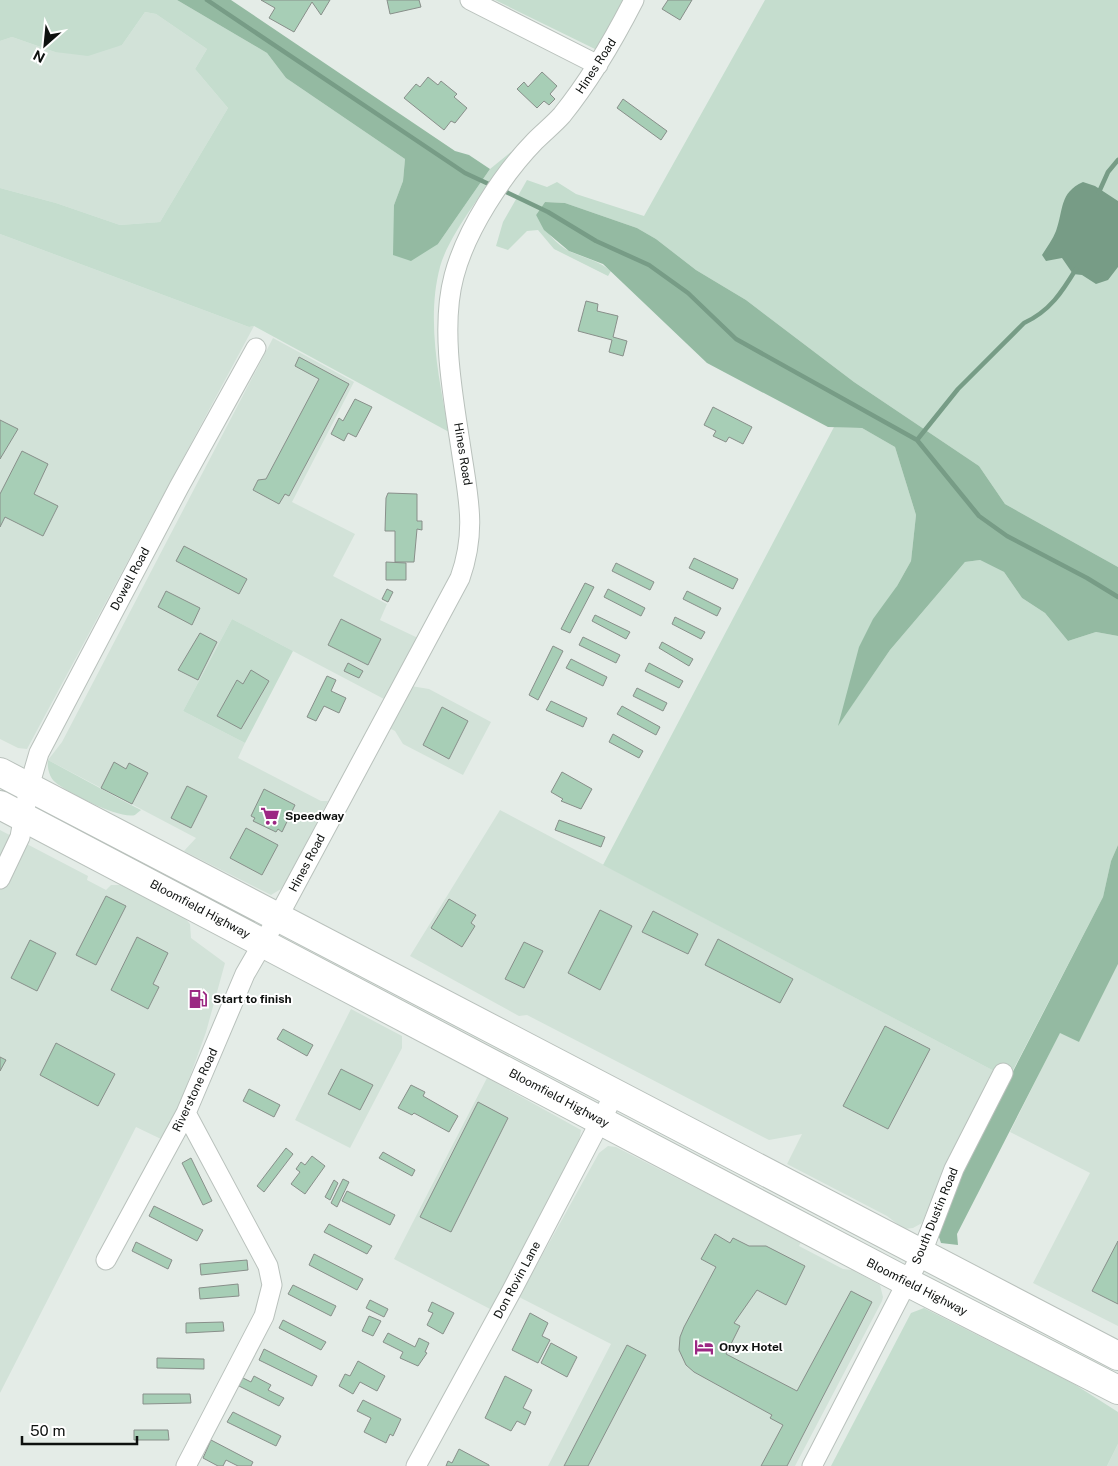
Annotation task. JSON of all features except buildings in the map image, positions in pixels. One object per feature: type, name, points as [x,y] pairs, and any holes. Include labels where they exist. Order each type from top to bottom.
[{"type":"highway","points":[[0,772],[616,1093],[921,1255],[1118,1356]]},
{"type":"highway","name":"Bloomfield Highway","points":[[0,804],[907,1282],[1118,1390]]},
{"type":"street","points":[[470,0],[598,65]]},
{"type":"street","name":"Hines Road","points":[[278,917],[452,594],[465,562],[471,526],[470,508],[448,342],[449,309],[454,276],[475,228],[507,174],[534,142],[560,117],[598,65],[634,0]]},
{"type":"street","name":"Dowell Road","points":[[25,818],[29,787],[39,753],[179,487],[256,348]]},
{"type":"street","points":[[0,879],[16,849],[25,818]]},
{"type":"street","name":"Riverstone Road","points":[[106,1260],[186,1113],[245,974],[278,917]]},
{"type":"street","name":"South Dustin Road","points":[[812,1466],[921,1255],[954,1169],[1003,1073]]},
{"type":"street","name":"Don Rovin Lane","points":[[416,1466],[511,1292],[600,1120],[616,1093]]},
{"type":"street","points":[[186,1113],[268,1266],[272,1285],[264,1316],[186,1466]]},
{"type":"shaded area","points":[[0,0],[177,0],[267,53],[286,78],[405,159],[403,181],[394,205],[438,244],[490,169],[511,152],[512,156],[482,193],[460,225],[444,254],[440,267],[434,307],[434,328],[441,392],[449,432],[254,326],[249,327],[0,234],[0,188],[56,203],[120,225],[160,222],[228,108],[195,69],[207,49],[156,14],[145,12],[122,45],[88,56],[55,52],[12,37],[0,41]]},
{"type":"shaded area","points":[[177,0],[231,0],[455,151],[469,155],[490,169],[438,244],[411,261],[393,255],[394,205],[403,181],[405,159],[286,78],[267,53]]},
{"type":"shaded area","points":[[495,0],[624,0],[599,51]]},
{"type":"shaded area","points":[[765,0],[1118,0],[1118,567],[1005,504],[979,466],[854,382],[746,300],[696,270],[656,239],[637,228],[565,203],[545,202],[536,215],[555,241],[571,252],[597,262],[611,271],[608,276],[554,249],[538,230],[527,231],[508,250],[496,246],[503,222],[527,180],[547,187],[557,182],[576,194],[644,216]]},
{"type":"shaded area","points":[[145,12],[156,14],[207,49],[195,69],[228,108],[160,222],[120,225],[56,203],[0,188],[0,41],[12,37],[55,52],[122,45]]},
{"type":"shaded area","points":[[1083,182],[1095,186],[1118,201],[1118,267],[1108,280],[1096,284],[1082,275],[1073,274],[1062,258],[1046,261],[1042,255],[1056,231],[1066,197],[1075,186]]},
{"type":"shaded area","points":[[545,202],[565,203],[637,228],[656,239],[696,270],[746,300],[854,382],[979,466],[1005,504],[1118,567],[1118,636],[1096,632],[1068,641],[1045,613],[1022,598],[1004,572],[980,560],[965,562],[890,650],[838,726],[859,647],[873,619],[897,586],[911,561],[916,515],[895,447],[862,428],[828,427],[707,363],[603,264],[569,251],[544,230],[536,215]]},
{"type":"shaded area","points":[[0,234],[249,327],[254,326],[27,749],[18,748],[0,739]]},
{"type":"shaded area","points":[[273,338],[354,382],[292,502],[355,534],[333,576],[387,604],[380,620],[418,638],[384,699],[232,619],[183,711],[245,743],[238,758],[321,801],[328,801],[285,883],[281,889],[271,895],[184,851],[196,838],[48,760],[62,742]]},
{"type":"shaded area","points":[[834,427],[862,428],[895,447],[916,515],[911,561],[897,586],[839,724],[890,650],[965,562],[980,560],[1004,572],[1022,598],[1045,613],[1068,641],[1096,632],[1118,636],[1118,845],[1111,861],[1103,897],[1010,1076],[994,1071],[603,865]]},
{"type":"shaded area","points":[[232,619],[293,651],[245,743],[183,711]]},
{"type":"shaded area","points":[[411,686],[429,689],[491,722],[463,775],[403,744],[395,731],[389,728]]},
{"type":"shaded area","points":[[48,760],[141,810],[135,815],[118,813],[81,798],[53,780],[49,772]]},
{"type":"shaded area","points":[[500,810],[994,1071],[945,1167],[922,1223],[913,1228],[904,1229],[887,1216],[787,1164],[802,1134],[769,1140],[527,1015],[519,1016],[410,956]]},
{"type":"shaded area","points":[[0,830],[88,876],[87,880],[106,890],[111,885],[121,885],[183,916],[190,924],[191,938],[225,963],[206,1032],[179,1107],[161,1139],[136,1127],[0,1393]]},
{"type":"shaded area","points":[[1118,845],[1118,964],[1079,1042],[1060,1033],[957,1234],[958,1245],[941,1243],[938,1234],[958,1178],[1103,897],[1111,861]]},
{"type":"shaded area","points":[[1118,964],[1118,1326],[1033,1283],[1090,1173],[1010,1132],[1060,1032],[1079,1042]]},
{"type":"shaded area","points":[[351,1009],[402,1036],[402,1048],[350,1148],[295,1120]]},
{"type":"shaded area","points":[[487,1078],[581,1130],[579,1142],[492,1310],[394,1259]]},
{"type":"shaded area","points":[[608,1146],[616,1147],[801,1242],[799,1246],[843,1269],[852,1270],[880,1285],[882,1301],[795,1466],[548,1466],[611,1344],[519,1297],[599,1153]]},
{"type":"shaded area","points":[[924,1308],[1074,1384],[1118,1412],[1118,1444],[1107,1466],[831,1466],[911,1313]]},
{"type":"shaded area","points":[[1118,1444],[1118,1466],[1107,1466]]},
{"type":"waterway","points":[[207,0],[465,173],[493,186]]},
{"type":"waterway","points":[[1099,192],[1108,172],[1118,160]]},
{"type":"waterway","points":[[502,190],[548,212],[596,241],[649,265],[688,293],[736,339],[917,440],[979,516],[1007,536],[1087,578],[1118,597]]},
{"type":"waterway","points":[[917,440],[958,389],[1024,323],[1048,307],[1076,269]]},
{"type":"place","name":"Speedway","points":[[270,816]]},
{"type":"place","name":"Start to finish","points":[[198,999]]},
{"type":"place","name":"Onyx Hotel","points":[[704,1347]]}]
